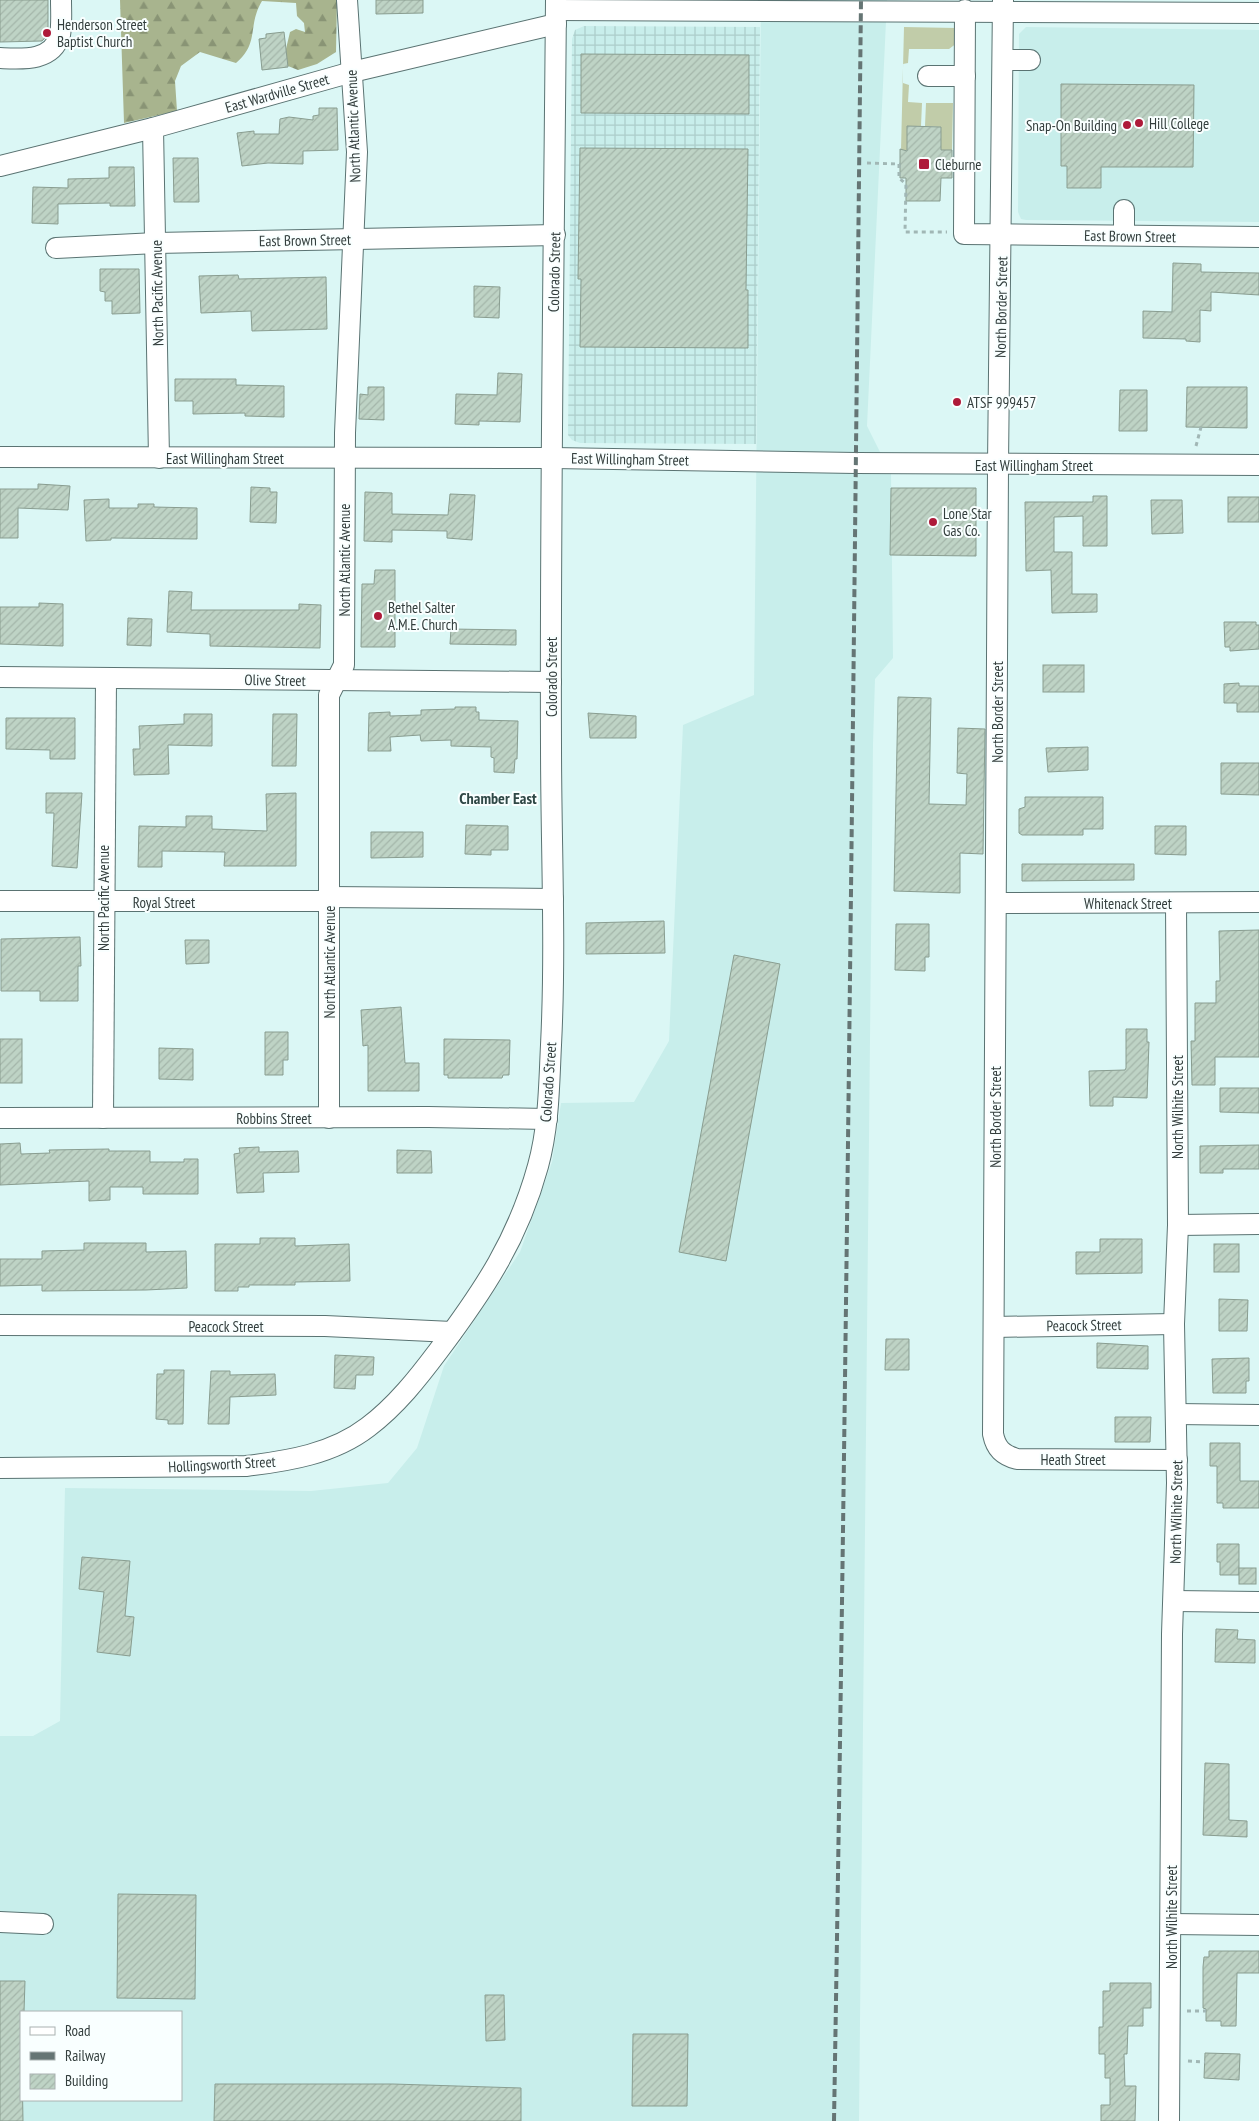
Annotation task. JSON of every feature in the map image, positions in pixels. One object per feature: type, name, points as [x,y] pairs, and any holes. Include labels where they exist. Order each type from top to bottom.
[{"type":"street","points":[[0,58],[27,59],[42,56],[52,50],[60,35],[61,0]]},
{"type":"street","name":"North Atlantic Avenue","points":[[329,1118],[329,695],[344,665],[345,458],[357,152],[347,0]]},
{"type":"street","name":"East Wardville Street","points":[[0,166],[153,128],[352,72],[556,11],[700,6],[934,5],[965,10],[1003,6],[1259,13]]},
{"type":"street","name":"North Border Street","points":[[993,1424],[998,464],[1003,6]]},
{"type":"street","points":[[964,232],[965,10]]},
{"type":"street","name":"Colorado Street","points":[[452,1332],[481,1292],[507,1249],[524,1209],[538,1165],[547,1119],[553,1010],[551,682],[556,11]]},
{"type":"street","points":[[1003,60],[1030,60]]},
{"type":"street","points":[[928,76],[964,76]]},
{"type":"street","name":"North Pacific Avenue","points":[[153,128],[159,458]]},
{"type":"street","points":[[1124,210],[1124,235]]},
{"type":"street","name":"East Brown Street","points":[[964,232],[964,234],[1002,235],[1259,237]]},
{"type":"street","name":"East Brown Street","points":[[56,248],[156,243],[555,235]]},
{"type":"street","name":"East Willingham Street","points":[[0,457],[552,458],[998,464],[1259,465]]},
{"type":"street","name":"Olive Street","points":[[0,677],[551,682]]},
{"type":"street","name":"North Pacific Avenue","points":[[102,1118],[106,678]]},
{"type":"street","name":"Royal Street","points":[[0,901],[553,899]]},
{"type":"street","name":"Whitenack Street","points":[[996,903],[1259,902]]},
{"type":"street","name":"North Wilhite Street","points":[[1169,2121],[1177,1460],[1174,1324],[1178,1225],[1176,903]]},
{"type":"street","name":"Robbins Street","points":[[0,1118],[547,1119]]},
{"type":"street","points":[[1178,1225],[1259,1224]]},
{"type":"street","name":"Peacock Street","points":[[0,1324],[325,1326],[452,1332]]},
{"type":"street","name":"Peacock Street","points":[[994,1327],[1174,1324]]},
{"type":"street","name":"Hollingsworth Street","points":[[0,1468],[246,1466],[285,1461],[318,1452],[367,1428],[413,1385],[452,1332]]},
{"type":"street","points":[[1176,1414],[1259,1414]]},
{"type":"street","name":"Heath Street","points":[[993,1424],[995,1444],[1000,1452],[1017,1459],[1177,1460]]},
{"type":"street","points":[[1174,1600],[1259,1602]]},
{"type":"street","points":[[0,1922],[43,1924]]},
{"type":"street","points":[[1171,1924],[1259,1925]]},
{"type":"path","points":[[867,163],[898,164],[899,178],[906,184],[905,232],[964,232]]},
{"type":"shaded area","points":[[761,0],[887,0],[867,426],[891,474],[893,658],[875,679],[873,744],[859,2121],[0,2121],[0,1736],[33,1736],[60,1721],[65,1488],[311,1491],[388,1483],[417,1448],[444,1366],[520,1252],[552,1162],[561,1103],[634,1102],[669,1041],[683,725],[754,695]]},
{"type":"shaded area","points":[[584,26],[760,27],[756,444],[580,443],[572,440],[568,435],[572,39],[575,30]]},
{"type":"shaded area","name":"Hill College","points":[[1026,27],[1259,30],[1259,222],[1021,219],[1018,212],[1019,34]]},
{"type":"green space","points":[[120,0],[337,0],[336,52],[317,64],[298,70],[288,66],[285,53],[290,32],[296,29],[305,32],[304,23],[297,16],[296,3],[262,1],[255,18],[251,41],[243,56],[236,63],[200,52],[181,66],[175,81],[177,111],[124,123]]},
{"type":"green space","points":[[904,27],[956,28],[957,43],[949,49],[909,49],[908,63],[903,64]]},
{"type":"green space","points":[[903,68],[903,83],[909,85],[908,102],[922,103],[921,126],[907,126],[907,150],[901,150]]},
{"type":"green space","points":[[926,103],[953,103],[952,150],[941,150],[941,127],[925,126]]},
{"type":"building","points":[[0,0],[48,0],[48,33],[46,37],[42,41],[0,42]]},
{"type":"building","points":[[376,0],[423,0],[423,13],[376,14]]},
{"type":"building","points":[[284,32],[288,67],[262,70],[259,39],[266,38],[266,34]]},
{"type":"building","points":[[581,54],[749,55],[749,114],[581,113]]},
{"type":"building","name":"Snap-On Building","points":[[1061,84],[1194,85],[1193,167],[1101,167],[1101,188],[1067,188],[1067,166],[1061,166]]},
{"type":"building","points":[[319,108],[337,108],[338,150],[303,151],[303,164],[268,163],[242,166],[237,133],[254,131],[254,134],[279,134],[280,119],[289,117],[313,120],[313,116],[319,115]]},
{"type":"building","points":[[907,126],[941,127],[941,150],[952,150],[952,178],[941,178],[940,201],[906,201],[906,178],[900,178],[900,149],[907,151]]},
{"type":"building","points":[[580,148],[748,149],[746,290],[748,290],[748,348],[580,347],[581,279],[578,279]]},
{"type":"building","points":[[173,158],[198,158],[199,202],[174,202]]},
{"type":"building","points":[[109,167],[134,167],[135,206],[110,206],[110,203],[58,204],[58,224],[32,223],[33,187],[68,188],[68,179],[109,178]]},
{"type":"building","points":[[1173,263],[1201,264],[1201,272],[1259,273],[1259,295],[1211,292],[1211,311],[1200,310],[1200,342],[1186,341],[1186,339],[1143,338],[1143,311],[1172,312]]},
{"type":"building","points":[[100,269],[139,269],[140,313],[112,314],[112,301],[105,301],[105,292],[100,291]]},
{"type":"building","points":[[238,275],[239,279],[326,277],[327,329],[252,331],[251,311],[201,313],[199,276]]},
{"type":"building","points":[[474,286],[500,287],[499,318],[474,317]]},
{"type":"building","points":[[498,373],[522,374],[520,422],[479,421],[479,425],[455,424],[456,394],[497,395]]},
{"type":"building","points":[[175,379],[236,379],[236,385],[284,386],[284,417],[245,416],[245,413],[193,414],[193,401],[175,401]]},
{"type":"building","points":[[368,387],[384,387],[384,420],[359,419],[360,394],[368,395]]},
{"type":"building","points":[[1187,387],[1247,387],[1247,428],[1186,427]]},
{"type":"building","points":[[1120,390],[1147,390],[1147,431],[1119,431]]},
{"type":"building","points":[[38,484],[70,486],[68,510],[18,508],[18,538],[0,538],[0,489],[38,489]]},
{"type":"building","points":[[251,487],[270,488],[270,492],[277,492],[276,523],[250,522]]},
{"type":"building","name":"Lone Star Gas Co.","points":[[891,488],[976,488],[976,556],[890,555]]},
{"type":"building","points":[[365,492],[392,493],[392,514],[448,515],[450,494],[475,495],[472,540],[447,538],[447,531],[392,530],[392,542],[364,541]]},
{"type":"building","points":[[1093,496],[1107,496],[1107,546],[1083,546],[1083,516],[1054,517],[1054,552],[1072,552],[1072,594],[1097,594],[1097,612],[1052,613],[1051,570],[1026,571],[1025,502],[1093,502]]},
{"type":"building","points":[[1228,497],[1259,497],[1259,522],[1228,522]]},
{"type":"building","points":[[109,499],[109,508],[138,508],[138,504],[154,504],[154,507],[197,508],[197,539],[111,538],[111,540],[86,541],[84,500]]},
{"type":"building","points":[[1151,500],[1182,500],[1183,533],[1152,534]]},
{"type":"building","name":"Bethel Salter A.M.E. Church","points":[[375,570],[395,570],[395,647],[361,647],[362,584],[374,584]]},
{"type":"building","points":[[169,591],[192,592],[191,610],[299,610],[299,604],[321,605],[320,648],[210,646],[210,634],[167,632]]},
{"type":"building","points":[[39,603],[63,604],[63,646],[0,644],[0,607],[39,607]]},
{"type":"building","points":[[128,618],[152,619],[151,646],[127,645]]},
{"type":"building","points":[[1224,622],[1256,622],[1256,625],[1259,625],[1259,649],[1230,651],[1230,647],[1225,647]]},
{"type":"building","points":[[451,629],[516,630],[516,645],[450,644]]},
{"type":"building","points":[[1043,665],[1084,665],[1084,692],[1043,692]]},
{"type":"building","points":[[1239,683],[1239,686],[1259,686],[1259,712],[1237,712],[1237,703],[1224,703],[1224,684]]},
{"type":"building","points":[[898,697],[931,698],[929,804],[966,805],[967,774],[957,773],[958,728],[985,729],[983,854],[960,853],[960,893],[894,891]]},
{"type":"building","points":[[455,707],[476,707],[476,712],[479,712],[479,720],[518,721],[517,759],[515,759],[514,773],[494,772],[494,758],[491,757],[491,747],[451,746],[451,740],[421,741],[420,735],[390,737],[391,751],[368,751],[369,713],[390,712],[390,716],[421,715],[421,710],[455,709]]},
{"type":"building","points":[[588,713],[636,716],[636,738],[590,738]]},
{"type":"building","points":[[184,714],[212,714],[212,746],[168,745],[169,774],[134,775],[133,749],[140,749],[139,726],[184,724]]},
{"type":"building","points":[[273,714],[297,714],[296,766],[272,766]]},
{"type":"building","points":[[6,718],[75,718],[75,759],[50,759],[50,750],[6,749]]},
{"type":"building","points":[[1088,747],[1088,770],[1048,772],[1046,748]]},
{"type":"building","points":[[1221,763],[1259,763],[1259,795],[1221,794]]},
{"type":"building","points":[[46,793],[82,793],[77,868],[52,866],[54,813],[46,813]]},
{"type":"building","points":[[296,793],[296,866],[224,866],[225,852],[162,851],[162,867],[138,867],[139,826],[186,827],[186,816],[212,816],[212,829],[267,831],[266,794]]},
{"type":"building","points":[[1025,797],[1103,797],[1103,829],[1083,829],[1083,835],[1022,835],[1019,833],[1019,809],[1025,807]]},
{"type":"building","points":[[466,825],[508,826],[508,850],[491,850],[491,855],[465,854]]},
{"type":"building","points":[[1155,826],[1186,826],[1186,855],[1155,854]]},
{"type":"building","points":[[371,832],[423,832],[423,857],[371,858]]},
{"type":"building","points":[[1022,864],[1134,864],[1134,880],[1022,881]]},
{"type":"building","points":[[664,921],[665,953],[586,954],[586,923]]},
{"type":"building","points":[[896,924],[929,924],[929,957],[925,957],[925,971],[895,970]]},
{"type":"building","points":[[1259,930],[1259,1057],[1215,1057],[1215,1085],[1192,1085],[1191,1041],[1195,1041],[1195,1003],[1216,1003],[1216,981],[1220,981],[1219,931]]},
{"type":"building","points":[[80,937],[81,966],[78,966],[78,1001],[40,1001],[40,991],[1,991],[1,939]]},
{"type":"building","points":[[185,940],[209,940],[209,963],[186,964]]},
{"type":"building","points":[[734,955],[780,964],[726,1261],[679,1252]]},
{"type":"building","points":[[401,1007],[405,1063],[419,1063],[419,1091],[368,1091],[368,1045],[363,1046],[361,1010]]},
{"type":"building","points":[[1126,1029],[1147,1029],[1147,1042],[1149,1042],[1147,1098],[1113,1097],[1113,1106],[1090,1106],[1089,1071],[1125,1070],[1126,1068]]},
{"type":"building","points":[[265,1032],[288,1032],[288,1060],[283,1060],[283,1075],[265,1075]]},
{"type":"building","points":[[0,1039],[22,1039],[22,1083],[0,1083]]},
{"type":"building","points":[[444,1039],[510,1040],[509,1075],[503,1075],[502,1078],[448,1078],[448,1075],[444,1075]]},
{"type":"building","points":[[159,1048],[193,1049],[193,1080],[159,1079]]},
{"type":"building","points":[[1220,1088],[1259,1088],[1259,1113],[1220,1112]]},
{"type":"building","points":[[20,1143],[21,1154],[50,1153],[49,1150],[109,1149],[109,1151],[150,1151],[150,1162],[184,1162],[184,1159],[198,1159],[198,1194],[143,1194],[143,1187],[110,1187],[110,1200],[89,1201],[89,1181],[0,1185],[0,1144]]},
{"type":"building","points":[[1259,1145],[1259,1169],[1223,1169],[1223,1173],[1200,1173],[1200,1146]]},
{"type":"building","points":[[259,1147],[259,1152],[298,1151],[299,1172],[263,1173],[264,1192],[237,1193],[234,1154],[240,1153],[239,1148]]},
{"type":"building","points":[[397,1150],[431,1151],[432,1173],[397,1173]]},
{"type":"building","points":[[260,1238],[295,1238],[295,1246],[349,1244],[350,1281],[295,1282],[295,1285],[249,1285],[249,1287],[238,1287],[238,1291],[215,1291],[215,1244],[260,1244]]},
{"type":"building","points":[[1100,1239],[1142,1239],[1142,1273],[1076,1274],[1076,1252],[1100,1252]]},
{"type":"building","points":[[84,1243],[146,1243],[146,1252],[186,1251],[187,1288],[42,1291],[42,1285],[0,1286],[0,1259],[42,1259],[42,1251],[84,1250]]},
{"type":"building","points":[[1214,1244],[1239,1244],[1239,1272],[1214,1272]]},
{"type":"building","points":[[1219,1299],[1248,1300],[1247,1331],[1219,1331]]},
{"type":"building","points":[[886,1339],[909,1339],[909,1370],[885,1370]]},
{"type":"building","points":[[1097,1343],[1148,1346],[1148,1369],[1097,1368]]},
{"type":"building","points":[[335,1355],[374,1357],[373,1375],[356,1375],[355,1389],[334,1388]]},
{"type":"building","points":[[1249,1358],[1249,1381],[1246,1381],[1246,1393],[1213,1393],[1212,1359]]},
{"type":"building","points":[[164,1370],[184,1370],[183,1424],[168,1424],[168,1420],[156,1419],[157,1374],[164,1374]]},
{"type":"building","points":[[211,1371],[230,1371],[230,1375],[275,1374],[276,1395],[230,1397],[229,1424],[208,1424]]},
{"type":"building","points":[[1115,1417],[1151,1417],[1150,1442],[1115,1442]]},
{"type":"building","points":[[1210,1443],[1240,1443],[1240,1481],[1259,1481],[1259,1508],[1223,1508],[1223,1503],[1217,1503],[1217,1466],[1210,1466]]},
{"type":"building","points":[[1217,1544],[1239,1544],[1239,1575],[1220,1575],[1220,1562],[1217,1562]]},
{"type":"building","points":[[82,1557],[130,1561],[125,1616],[134,1617],[130,1656],[97,1652],[104,1592],[79,1589]]},
{"type":"building","points":[[1239,1568],[1256,1568],[1256,1584],[1239,1584]]},
{"type":"building","points":[[1216,1629],[1238,1630],[1237,1639],[1255,1640],[1255,1663],[1215,1662]]},
{"type":"building","points":[[1205,1763],[1229,1764],[1229,1820],[1247,1821],[1247,1837],[1203,1835]]},
{"type":"building","points":[[118,1894],[196,1895],[195,1999],[117,1998]]},
{"type":"building","points":[[1209,1951],[1259,1951],[1259,1973],[1237,1973],[1236,2026],[1221,2026],[1221,2021],[1206,2021],[1206,2009],[1203,2008],[1203,1967],[1204,1957],[1209,1957]]},
{"type":"building","points":[[0,1981],[25,1981],[24,2011],[20,2011],[20,2101],[23,2101],[23,2121],[0,2121]]},
{"type":"building","points":[[1110,1983],[1151,1983],[1151,2008],[1143,2008],[1143,2026],[1128,2026],[1127,2054],[1124,2054],[1125,2086],[1136,2086],[1135,2121],[1101,2121],[1101,2105],[1110,2105],[1110,2078],[1105,2078],[1105,2054],[1099,2054],[1099,2027],[1103,2027],[1103,1991],[1110,1991]]},
{"type":"building","points":[[485,1995],[504,1995],[505,2040],[486,2041]]},
{"type":"building","points":[[633,2034],[688,2034],[687,2106],[632,2106]]},
{"type":"building","points":[[1205,2053],[1240,2054],[1239,2080],[1204,2078]]},
{"type":"building","points":[[215,2084],[393,2084],[521,2088],[521,2121],[214,2121]]},
{"type":"railway","points":[[834,2121],[846,1326],[861,0]]},
{"type":"place","name":"Henderson Street Baptist Church","points":[[47,33]]},
{"type":"place","name":"Hill College","points":[[1139,123]]},
{"type":"place","name":"Snap-On Building","points":[[1127,125]]},
{"type":"place","name":"Cleburne","points":[[924,164]]},
{"type":"place","name":"ATSF 999457","points":[[957,402]]},
{"type":"place","name":"Lone Star Gas Co.","points":[[933,522]]},
{"type":"place","name":"Bethel Salter A.M.E. Church","points":[[378,616]]},
{"type":"district","name":"Chamber East","points":[[498,798]]}]
